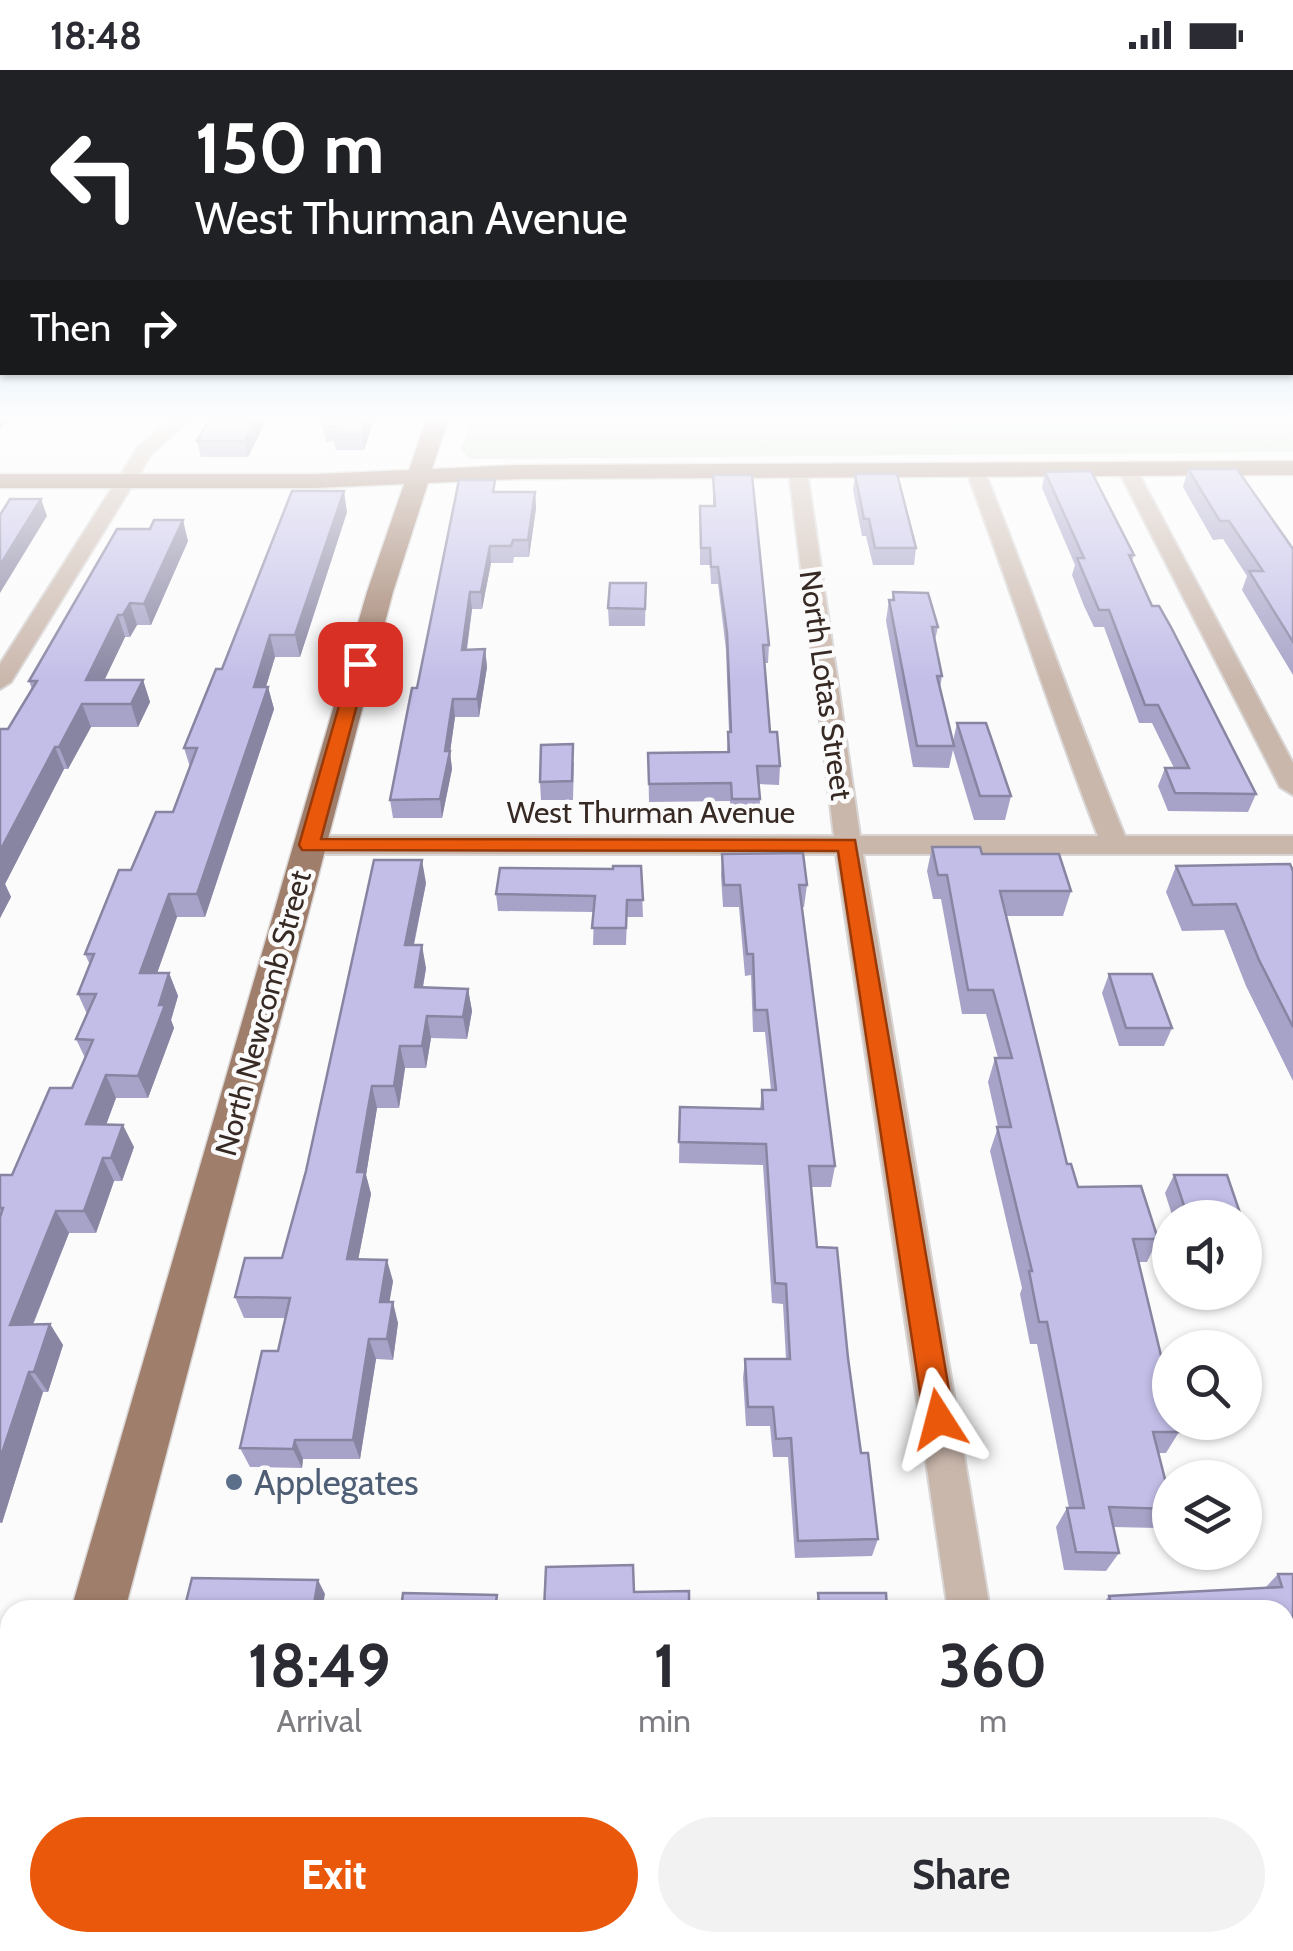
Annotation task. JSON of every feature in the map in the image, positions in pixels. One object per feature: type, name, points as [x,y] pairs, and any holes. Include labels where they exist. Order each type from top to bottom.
[{"type":"main road","name":"North Newcomb Street","points":[[101,1600],[406,508]]},
{"type":"street","points":[[0,682],[109,508]]},
{"type":"street","name":"North Lotas Street","points":[[803,508],[848,845],[967,1600]]},
{"type":"street","points":[[990,508],[1061,711],[1115,845]]},
{"type":"street","points":[[1147,508],[1293,787]]},
{"type":"street","name":"West Thurman Avenue","points":[[309,845],[1293,845]]},
{"type":"building","points":[[5,508],[36,508],[0,565],[0,515]]},
{"type":"building","points":[[285,508],[338,508],[295,635],[270,635],[254,687],[268,687],[197,894],[169,894],[140,973],[169,973],[159,1005],[165,1005],[138,1076],[106,1075],[86,1124],[123,1125],[111,1158],[103,1158],[84,1211],[56,1211],[10,1325],[50,1324],[34,1372],[29,1372],[0,1459],[0,1175],[12,1175],[50,1088],[72,1088],[93,1040],[76,1039],[96,994],[78,994],[94,954],[85,954],[119,870],[131,870],[156,812],[173,812],[197,748],[184,748],[216,669],[222,669]]},
{"type":"building","points":[[453,508],[533,508],[528,540],[513,540],[511,546],[490,546],[481,592],[470,592],[462,650],[485,649],[480,684],[477,699],[453,699],[445,751],[450,751],[440,799],[390,800],[412,688],[417,688]]},
{"type":"building","points":[[700,508],[755,508],[769,645],[763,645],[770,732],[777,732],[780,766],[757,766],[760,799],[732,799],[731,783],[649,784],[648,753],[729,752],[727,633],[718,567],[711,567],[710,548],[701,548]]},
{"type":"building","points":[[862,508],[906,508],[916,548],[875,548],[869,519],[864,519]]},
{"type":"building","points":[[1061,508],[1110,508],[1134,555],[1129,555],[1152,606],[1159,606],[1172,629],[1256,794],[1175,793],[1165,768],[1189,768],[1158,705],[1145,705],[1109,610],[1099,610],[1077,558],[1084,558]]},
{"type":"building","points":[[1212,508],[1264,508],[1293,549],[1293,642],[1249,571],[1263,571],[1229,521],[1220,521]]},
{"type":"building","points":[[154,520],[183,520],[144,604],[130,603],[123,615],[118,615],[86,680],[143,680],[131,704],[82,704],[0,851],[0,729],[8,729],[37,681],[29,681],[117,529],[150,529]]},
{"type":"building","points":[[610,583],[646,583],[645,609],[608,608]]},
{"type":"building","points":[[893,592],[928,593],[938,627],[932,627],[942,676],[937,676],[954,746],[917,746],[889,600],[894,600]]},
{"type":"building","points":[[957,723],[986,723],[1011,796],[980,796]]},
{"type":"building","points":[[573,744],[572,781],[540,782],[541,745]]},
{"type":"building","points":[[932,847],[980,847],[982,854],[1059,854],[1071,891],[1000,891],[1067,1164],[1071,1164],[1078,1187],[1141,1186],[1152,1220],[1152,1239],[1133,1239],[1155,1330],[1152,1440],[1160,1460],[1152,1460],[1152,1508],[1109,1507],[1119,1553],[1076,1552],[1067,1508],[1084,1508],[1047,1322],[1039,1322],[1032,1271],[997,1127],[1011,1127],[995,1058],[1012,1058],[993,990],[968,990],[947,875],[938,875]]},
{"type":"building","points":[[803,853],[807,885],[799,885],[835,1166],[809,1166],[817,1247],[837,1248],[861,1453],[868,1453],[878,1539],[798,1541],[791,1438],[776,1439],[773,1407],[748,1407],[745,1359],[790,1359],[786,1284],[775,1283],[766,1144],[679,1142],[680,1107],[763,1109],[762,1090],[776,1090],[767,1010],[755,1010],[753,954],[747,954],[740,885],[724,885],[722,854]]},
{"type":"building","points":[[374,860],[422,860],[405,945],[422,945],[415,987],[468,989],[463,1017],[427,1016],[422,1046],[400,1046],[394,1086],[372,1086],[357,1172],[365,1172],[347,1259],[387,1260],[380,1302],[393,1302],[387,1339],[369,1339],[353,1440],[295,1440],[293,1449],[240,1448],[262,1351],[278,1351],[290,1298],[235,1297],[245,1258],[282,1258],[306,1171]]},
{"type":"building","points":[[1290,864],[1293,1027],[1236,904],[1193,905],[1176,866]]},
{"type":"building","points":[[641,866],[643,900],[627,900],[626,928],[592,928],[595,896],[496,894],[500,868]]},
{"type":"building","points":[[1109,974],[1152,974],[1172,1028],[1126,1028]]},
{"type":"building","points":[[1174,1175],[1227,1175],[1236,1200],[1182,1200]]},
{"type":"building","points":[[633,1565],[634,1592],[689,1591],[689,1600],[544,1600],[546,1567]]},
{"type":"building","points":[[1278,1574],[1293,1574],[1293,1600],[1110,1600],[1109,1596],[1282,1587]]},
{"type":"building","points":[[192,1578],[318,1580],[315,1600],[186,1600]]},
{"type":"building","points":[[403,1593],[497,1595],[496,1600],[402,1600]]},
{"type":"building","points":[[818,1593],[886,1593],[886,1600],[819,1600]]},
{"type":"place","name":"Applegates","points":[[234,1482]]},
{"type":"route","points":[[360,664],[309,845],[848,845],[939,1419]]}]
